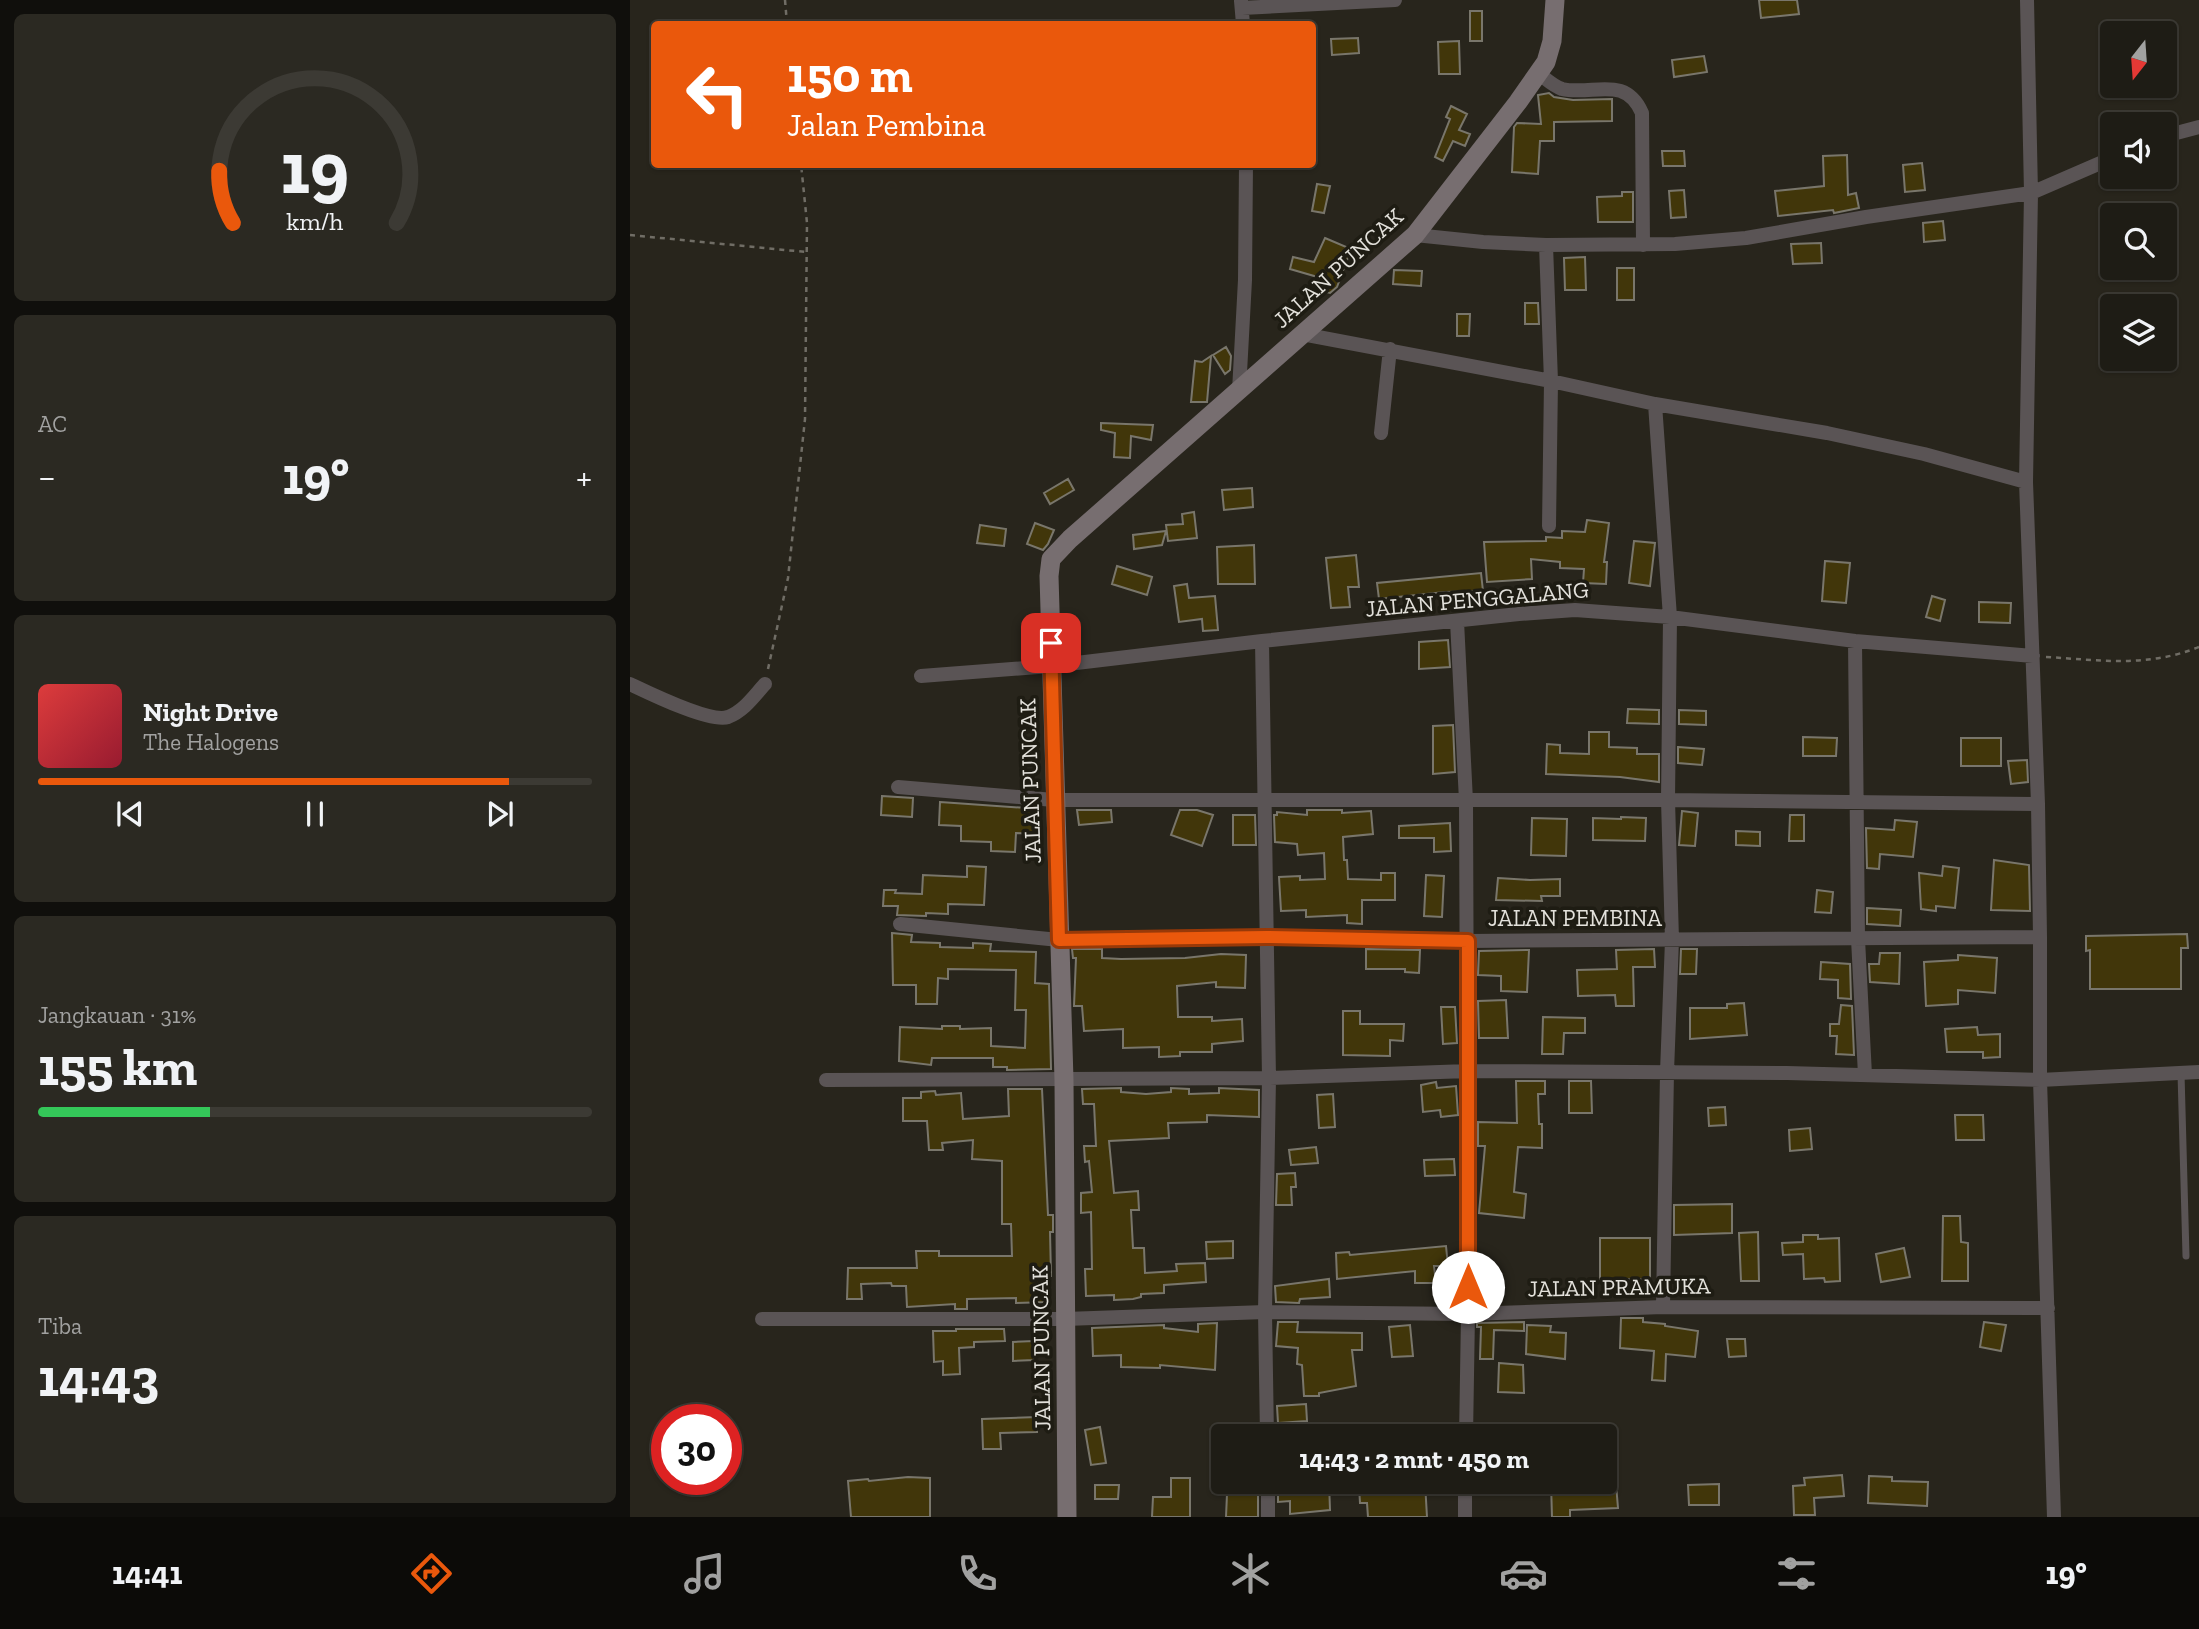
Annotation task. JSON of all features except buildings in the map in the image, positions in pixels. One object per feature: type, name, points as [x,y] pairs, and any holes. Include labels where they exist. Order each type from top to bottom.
[{"type":"street","points":[[1242,4],[1395,0]]},
{"type":"street","name":"JALAN PUNCAK","points":[[1067,1517],[1064,1080],[1049,567],[1055,553],[1415,235],[1546,62],[1552,41],[1555,0]]},
{"type":"street","points":[[2027,0],[2031,192],[2026,481],[2038,804],[2040,1080],[2054,1517]]},
{"type":"street","points":[[1538,73],[1562,89],[1616,90],[1636,98],[1642,113],[1643,245]]},
{"type":"street","points":[[2177,133],[2199,127]]},
{"type":"street","points":[[1415,235],[1546,245],[1643,245],[1746,238],[2031,192],[2100,163]]},
{"type":"street","points":[[1239,391],[1245,279],[1246,168]]},
{"type":"street","points":[[1546,245],[1550,381],[1549,526]]},
{"type":"street","points":[[1302,334],[1390,349],[1655,404],[1827,433],[1924,454],[2026,481]]},
{"type":"street","points":[[1381,433],[1390,349]]},
{"type":"street","points":[[1655,404],[1670,617],[1668,800],[1672,940],[1663,1307]]},
{"type":"street","name":"JALAN PENGGALANG","points":[[921,676],[1051,666],[1262,641],[1574,610],[1670,617],[1855,641],[2032,656]]},
{"type":"street","points":[[1457,621],[1466,801],[1468,941],[1466,1424]]},
{"type":"street","points":[[1262,641],[1269,1078],[1265,1312],[1267,1424]]},
{"type":"street","points":[[1855,641],[1858,939],[1865,1075]]},
{"type":"street","points":[[630,684],[676,705],[719,719],[743,708],[765,684]]},
{"type":"street","points":[[898,787],[1054,800],[1668,800],[2038,804]]},
{"type":"street","name":"JALAN PEMBINA","points":[[900,924],[1059,940],[1266,937],[1468,941],[2040,937]]},
{"type":"street","points":[[826,1080],[1269,1078],[1468,1071],[1865,1075],[2040,1080],[2199,1072]]},
{"type":"street","name":"JALAN PRAMUKA","points":[[762,1319],[1065,1319],[1265,1312],[1468,1314],[1663,1307],[2048,1308]]},
{"type":"street","points":[[1268,1494],[1268,1517]]},
{"type":"street","points":[[1465,1494],[1465,1517]]},
{"type":"lane","points":[[2181,1073],[2186,1256]]},
{"type":"path","points":[[785,0],[788,21]]},
{"type":"path","points":[[765,684],[788,578],[805,419],[807,223],[801,168]]},
{"type":"path","points":[[630,234],[806,252]]},
{"type":"path","points":[[2032,656],[2140,662],[2165,659],[2199,647]]},
{"type":"route","points":[[1051,643],[1059,940],[1266,937],[1468,941],[1468,1287]]}]
